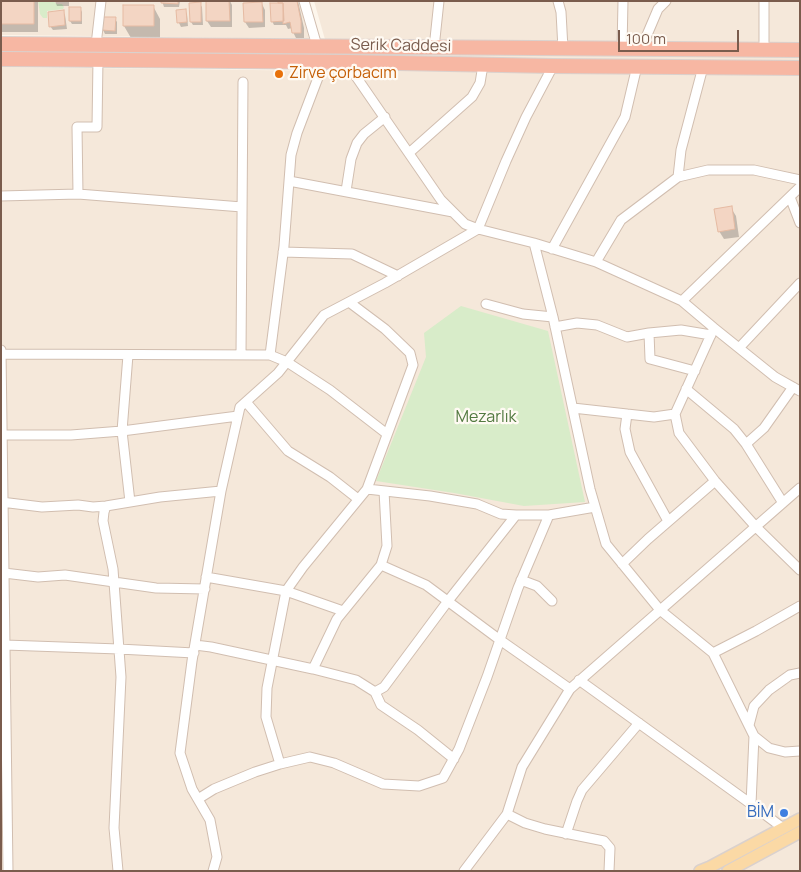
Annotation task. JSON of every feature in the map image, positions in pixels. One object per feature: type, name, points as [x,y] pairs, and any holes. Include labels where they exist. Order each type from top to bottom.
[{"type":"highway","name":"Serik Caddesi","points":[[1,44],[97,52],[324,62],[800,68]]},
{"type":"highway","name":"Serik Caddesi","points":[[1,58],[97,52],[318,46],[800,50]]},
{"type":"main road","points":[[700,871],[800,819]]},
{"type":"main road","points":[[728,871],[800,832]]},
{"type":"street","points":[[78,194],[77,127],[97,127],[97,52],[101,1]]},
{"type":"street","points":[[304,1],[318,46]]},
{"type":"street","points":[[434,48],[439,1]]},
{"type":"street","points":[[558,1],[563,49]]},
{"type":"street","points":[[622,49],[623,1]]},
{"type":"street","points":[[641,49],[658,9],[666,1]]},
{"type":"street","points":[[764,1],[764,50]]},
{"type":"street","points":[[270,356],[283,252],[291,155],[297,133],[324,62]]},
{"type":"street","points":[[346,62],[441,200],[465,224],[596,262],[682,301],[712,332],[739,348],[775,377],[796,389],[764,428],[746,444]]},
{"type":"street","points":[[409,153],[472,97],[482,78],[483,65]]},
{"type":"street","points":[[212,871],[217,857],[210,820],[192,789],[180,753],[206,577],[221,491],[240,408],[278,374],[324,315],[398,276],[478,229],[506,161],[552,66]]},
{"type":"street","points":[[552,249],[625,118],[637,66]]},
{"type":"street","points":[[678,177],[681,150],[703,67]]},
{"type":"street","points":[[241,355],[243,82]]},
{"type":"street","points":[[346,191],[351,159],[357,143],[364,134],[385,117]]},
{"type":"street","points":[[596,262],[622,220],[678,177],[708,170],[754,170],[800,180]]},
{"type":"street","points":[[289,181],[453,212]]},
{"type":"street","points":[[682,301],[800,187]]},
{"type":"street","points":[[1,196],[78,194],[242,207]]},
{"type":"street","points":[[790,196],[800,223]]},
{"type":"street","points":[[534,243],[556,327],[590,489],[606,544],[660,610],[713,653],[754,736],[752,804]]},
{"type":"street","points":[[283,252],[352,254],[398,276]]},
{"type":"street","points":[[739,348],[800,283]]},
{"type":"street","points":[[280,764],[266,718],[267,688],[286,591],[303,567],[367,489],[413,365],[410,353],[385,329],[349,302]]},
{"type":"street","points":[[486,304],[523,314],[553,317]]},
{"type":"street","points":[[556,327],[577,322],[597,325],[627,337],[681,330],[712,332]]},
{"type":"street","points":[[712,332],[675,414],[679,433],[715,481],[756,527],[800,570]]},
{"type":"street","points":[[649,333],[650,359],[695,370]]},
{"type":"street","points":[[1,350],[5,645],[3,660],[4,861],[8,871]]},
{"type":"street","points":[[1,354],[270,356],[287,362],[330,390],[387,434]]},
{"type":"street","points":[[128,355],[122,431],[130,502]]},
{"type":"street","points":[[686,389],[734,429],[746,444],[783,503]]},
{"type":"street","points":[[246,402],[288,451],[330,477],[358,499]]},
{"type":"street","points":[[573,408],[654,416],[675,414]]},
{"type":"street","points":[[627,414],[625,429],[630,452],[668,522]]},
{"type":"street","points":[[2,435],[71,435],[122,431],[238,416]]},
{"type":"street","points":[[622,564],[715,481]]},
{"type":"street","points":[[464,871],[507,814],[522,766],[570,689],[800,488]]},
{"type":"street","points":[[367,489],[430,496],[477,504],[501,514],[549,514],[595,507]]},
{"type":"street","points":[[2,502],[42,507],[78,505],[93,507],[160,497],[221,491]]},
{"type":"street","points":[[312,669],[337,619],[381,565],[387,546],[384,491]]},
{"type":"street","points":[[106,506],[103,521],[113,569],[121,677],[114,828],[118,871]]},
{"type":"street","points":[[198,799],[214,788],[255,772],[310,757],[334,763],[383,784],[419,786],[443,778],[459,749],[521,580],[549,514]]},
{"type":"street","points":[[376,692],[384,687],[448,601],[516,515]]},
{"type":"street","points":[[381,565],[426,585],[570,689]]},
{"type":"street","points":[[4,573],[38,577],[65,575],[156,588],[204,589]]},
{"type":"street","points":[[206,577],[286,591],[343,611]]},
{"type":"street","points":[[521,580],[537,586],[552,602]]},
{"type":"street","points":[[713,653],[800,606]]},
{"type":"street","points":[[5,645],[119,649],[194,649],[211,647],[356,680],[376,692],[381,705],[418,730],[454,759]]},
{"type":"street","points":[[749,725],[754,706],[769,690],[790,675],[800,674]]},
{"type":"street","points":[[579,680],[783,828]]},
{"type":"street","points":[[566,834],[576,801],[582,790],[639,723]]},
{"type":"street","points":[[754,736],[769,748],[785,752],[800,751]]},
{"type":"street","points":[[507,814],[535,826],[604,841],[610,848],[609,871]]},
{"type":"shaded area","points":[[1,1],[98,1],[94,36],[1,35]]},
{"type":"shaded area","points":[[104,1],[299,1],[309,39],[100,36]]},
{"type":"shaded area","points":[[314,1],[800,1],[800,871],[1,871],[1,67],[334,71]]},
{"type":"green space","points":[[38,1],[53,1],[57,4],[62,4],[64,7],[63,9],[47,11],[47,18],[43,18],[40,14]]},
{"type":"green space","name":"Mezarlık","points":[[461,306],[548,331],[585,502],[524,506],[376,481],[426,357],[424,333]]},
{"type":"building","points":[[1,1],[34,1],[34,24],[1,24]]},
{"type":"building","points":[[161,1],[178,1],[178,4],[161,3]]},
{"type":"building","points":[[206,1],[229,1],[230,21],[206,21]]},
{"type":"building","points":[[278,1],[297,1],[301,33],[292,33],[290,22],[283,24],[283,3],[278,3]]},
{"type":"building","points":[[201,2],[201,22],[190,22],[189,3]]},
{"type":"building","points":[[262,2],[263,22],[244,22],[243,3]]},
{"type":"building","points":[[270,3],[283,3],[284,21],[271,22]]},
{"type":"building","points":[[123,5],[154,5],[154,26],[123,26]]},
{"type":"building","points":[[69,7],[81,7],[81,21],[69,21]]},
{"type":"building","points":[[186,9],[187,22],[177,23],[176,10]]},
{"type":"building","points":[[64,10],[65,25],[49,27],[48,12]]},
{"type":"building","points":[[102,17],[116,17],[115,31],[102,30]]},
{"type":"building","points":[[732,206],[735,229],[718,232],[714,209]]},
{"type":"place","name":"Zirve çorbacım","points":[[279,74]]},
{"type":"place","name":"BİM","points":[[784,813]]}]
